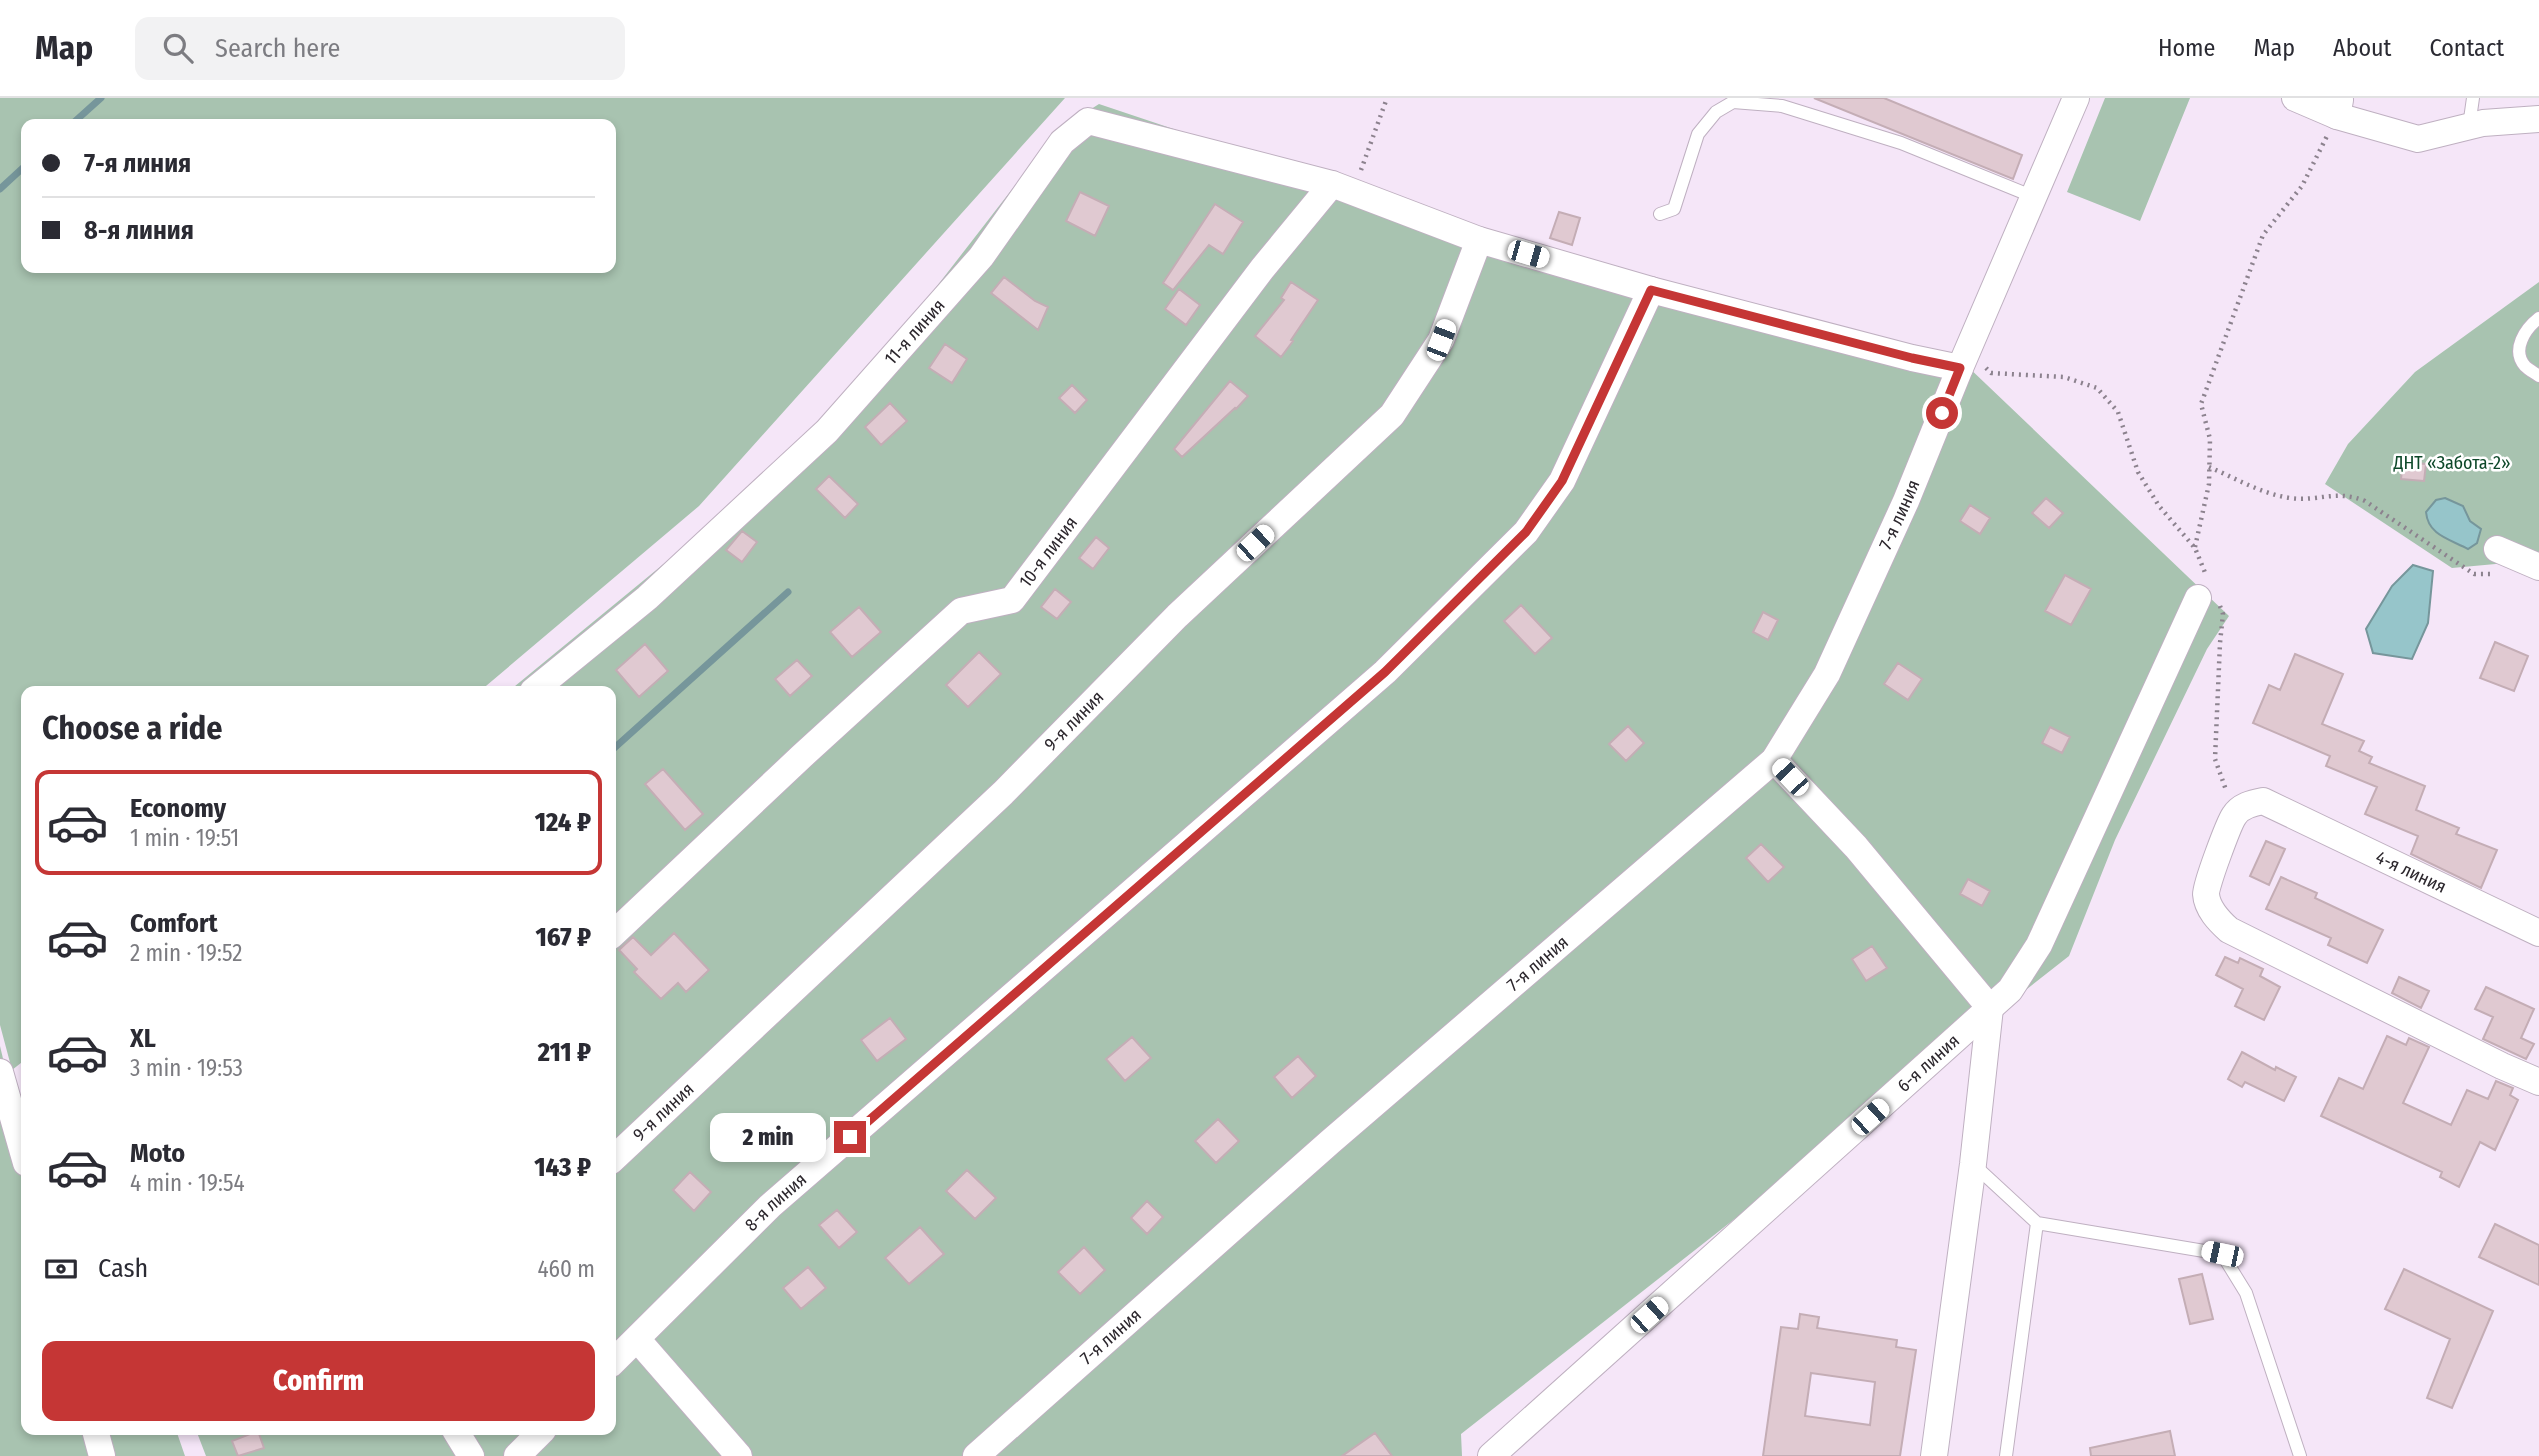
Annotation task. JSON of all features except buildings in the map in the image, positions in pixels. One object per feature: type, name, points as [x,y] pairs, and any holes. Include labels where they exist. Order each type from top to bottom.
[{"type":"street","name":"7-я линия","points":[[976,1456],[1330,1142],[1774,760],[1827,674],[1906,501],[2076,98]]},
{"type":"street","points":[[2295,98],[2339,107],[2418,139],[2483,123],[2539,119]]},
{"type":"street","name":"11-я линия","points":[[539,686],[647,598],[827,431],[981,257],[1062,142],[1088,121],[1332,184]]},
{"type":"street","points":[[1332,184],[1479,240],[1651,290],[1899,355],[1963,361]]},
{"type":"street","name":"10-я линия","points":[[616,931],[961,611],[1012,600],[1262,269],[1332,184]]},
{"type":"street","name":"9-я линия","points":[[616,1156],[1003,793],[1177,616],[1392,415],[1441,340],[1479,240]]},
{"type":"street","name":"8-я линия","points":[[616,1359],[770,1206],[1385,672],[1526,532],[1562,481],[1651,290]]},
{"type":"street","points":[[2498,561],[2539,567]]},
{"type":"street","name":"6-я линия","points":[[1491,1456],[2010,990],[2039,945],[2208,594]]},
{"type":"street","points":[[1774,760],[1856,848],[1990,1008],[1973,1164],[1934,1456]]},
{"type":"street","name":"4-я линия","points":[[2235,814],[2249,803],[2263,801],[2539,933]]},
{"type":"street","points":[[2235,814],[2205,892],[2209,906],[2229,930],[2539,1082]]},
{"type":"street","points":[[0,1072],[21,1143]]},
{"type":"street","points":[[636,1339],[739,1456]]},
{"type":"street","points":[[96,1435],[102,1456]]},
{"type":"street","points":[[458,1435],[471,1456]]},
{"type":"street","points":[[517,1456],[539,1435]]},
{"type":"lane","points":[[2469,126],[2473,98]]},
{"type":"lane","points":[[1660,214],[1674,209],[1698,134],[1716,113],[1733,102],[1782,106],[1901,143],[2034,197]]},
{"type":"lane","points":[[2539,318],[2520,339],[2519,353],[2524,365],[2539,376]]},
{"type":"lane","points":[[1973,1164],[2037,1223],[2222,1254],[2246,1293],[2300,1456]]},
{"type":"lane","points":[[2006,1456],[2037,1223]]},
{"type":"path","points":[[1360,173],[1387,98]]},
{"type":"path","points":[[2194,548],[2209,484],[2210,439],[2201,404],[2263,235],[2302,186],[2339,107]]},
{"type":"path","points":[[1963,361],[1991,373],[2064,377],[2097,388],[2118,412],[2138,472],[2159,506],[2194,548],[2208,594],[2223,614],[2215,760],[2235,814]]},
{"type":"path","points":[[2209,467],[2266,492],[2292,499],[2350,495],[2365,501],[2474,574],[2498,561]]},
{"type":"green space","points":[[0,98],[1065,98],[699,506],[486,686],[21,686],[21,1063],[12,1070],[0,1025]]},
{"type":"green space","points":[[2105,98],[2190,98],[2140,221],[2067,192]]},
{"type":"green space","points":[[1099,104],[1483,233],[1965,364],[2229,616],[2207,649],[2115,840],[2069,956],[1461,1434],[1462,1456],[206,1456],[198,1435],[616,1435],[616,686],[515,686],[823,433],[1058,130]]},
{"type":"green space","name":"ДНТ «Забота-2»","points":[[2539,282],[2539,560],[2452,568],[2325,484],[2348,444],[2415,372]]},
{"type":"green space","points":[[0,1046],[16,1113],[21,1122],[21,1435],[178,1435],[185,1456],[0,1456]]},
{"type":"shaded area","points":[[2445,498],[2463,506],[2470,521],[2481,529],[2477,543],[2468,549],[2435,531],[2428,520],[2426,512],[2436,500]]},
{"type":"shaded area","points":[[2413,565],[2433,571],[2428,623],[2412,659],[2373,653],[2366,629],[2392,586]]},
{"type":"waterway","points":[[78,119],[101,98]]},
{"type":"waterway","points":[[0,189],[21,170]]},
{"type":"waterway","points":[[616,747],[788,592]]},
{"type":"route","points":[[850,1137],[1385,672],[1526,532],[1562,481],[1651,290],[1960,368],[1942,413]]}]
